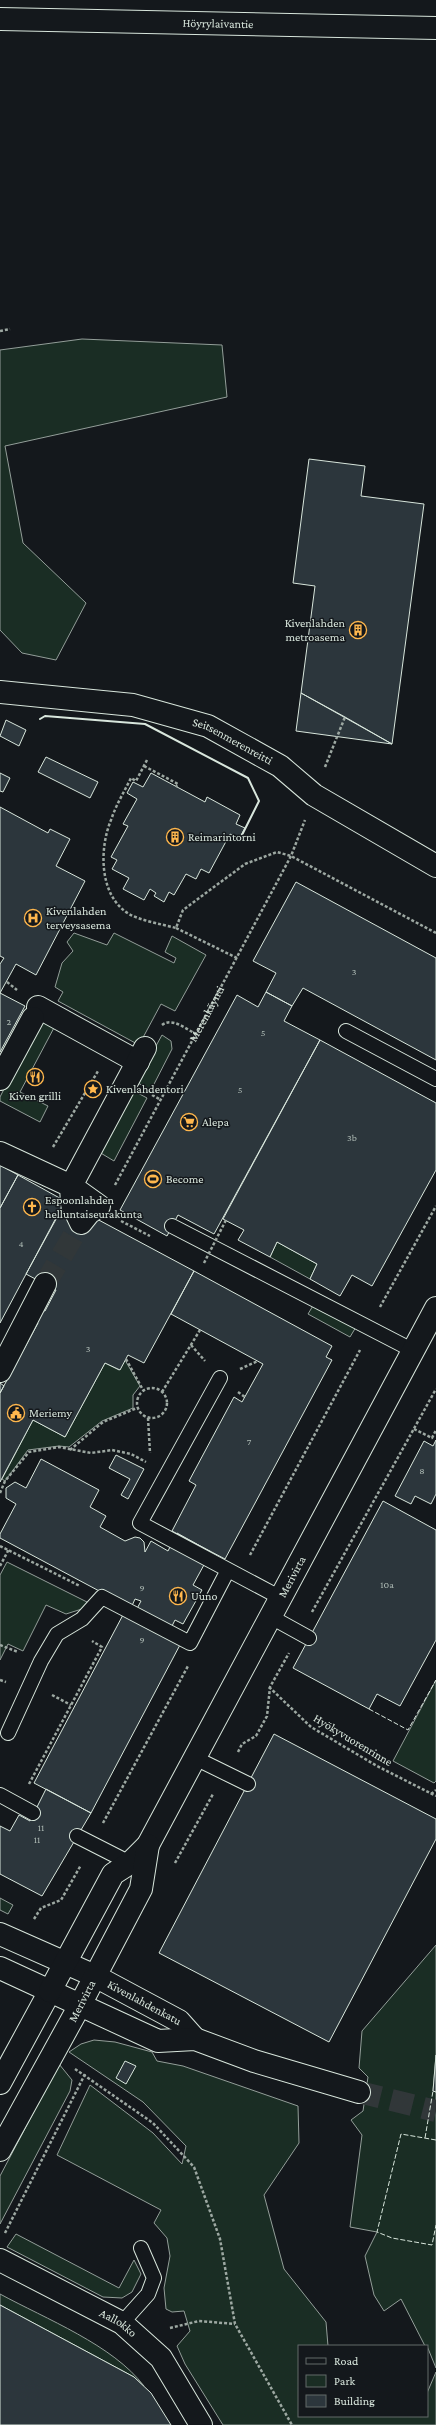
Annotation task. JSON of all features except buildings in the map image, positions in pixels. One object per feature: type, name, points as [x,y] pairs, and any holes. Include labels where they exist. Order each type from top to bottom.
[{"type":"street","name":"Höyrylaivantie","points":[[0,20],[436,28]]},
{"type":"street","name":"Seitsenmerenreitti","points":[[0,692],[133,705],[208,726],[280,766],[314,795],[436,866]]},
{"type":"street","points":[[0,1079],[35,1012],[111,1048],[142,1055],[71,1186],[72,1204],[81,1223],[89,1213],[99,1206],[71,1186],[0,1153]]},
{"type":"street","points":[[1,1368],[45,1284]]},
{"type":"street","name":"Merivirta","points":[[0,2082],[113,1874],[130,1863],[148,1845],[276,1608],[412,1350],[436,1308]]},
{"type":"street","name":"Merivirta","points":[[0,2150],[54,2056],[141,1889],[148,1845]]},
{"type":"street","name":"Kivenlahdenkatu","points":[[0,1934],[95,1976],[179,2021],[195,2039]]},
{"type":"street","name":"Kivenlahdenkatu","points":[[0,1968],[158,2041],[195,2039],[254,2061],[359,2092]]},
{"type":"street","name":"Aallokko","points":[[0,2260],[122,2323],[161,2358],[201,2425]]},
{"type":"lane","points":[[346,1031],[436,1079]]},
{"type":"lane","points":[[172,1226],[412,1350]]},
{"type":"lane","points":[[220,1378],[140,1523],[228,1570],[276,1608],[305,1635]]},
{"type":"lane","points":[[8,1733],[41,1661],[57,1634],[82,1619],[102,1597],[190,1643],[228,1570]]},
{"type":"lane","points":[[195,1758],[248,1784]]},
{"type":"lane","points":[[0,1795],[34,1813]]},
{"type":"lane","points":[[77,1836],[130,1863]]},
{"type":"lane","points":[[122,2323],[148,2294],[154,2278],[141,2248]]},
{"type":"path","points":[[0,331],[10,329]]},
{"type":"path","name":"Merenkäynti","points":[[99,1206],[109,1196],[292,856],[345,717]]},
{"type":"path","points":[[147,760],[136,781],[131,778],[110,820],[104,846],[105,877],[112,899],[129,914],[176,928],[237,958]]},
{"type":"path","points":[[144,766],[178,784],[176,787]]},
{"type":"path","points":[[176,928],[183,910],[245,864],[277,852],[292,856],[436,933]]},
{"type":"path","points":[[63,1130],[111,1048]]},
{"type":"path","points":[[370,1327],[436,1206]]},
{"type":"path","points":[[204,1263],[226,1220]]},
{"type":"path","points":[[162,1392],[200,1330]]},
{"type":"path","points":[[126,1359],[143,1390]]},
{"type":"path","points":[[153,1388],[162,1392],[166,1398],[165,1410],[160,1416],[148,1418],[140,1413],[137,1400],[143,1390],[153,1388]]},
{"type":"path","points":[[305,1635],[436,1389]]},
{"type":"path","points":[[70,1450],[103,1422],[138,1408]]},
{"type":"path","points":[[148,1418],[151,1465],[162,1483]]},
{"type":"path","points":[[414,1429],[432,1438],[436,1430]]},
{"type":"path","points":[[0,1493],[5,1481],[29,1452],[59,1447],[91,1453],[112,1450],[131,1454],[151,1465]]},
{"type":"path","points":[[0,1546],[102,1597]]},
{"type":"path","points":[[0,1566],[9,1550]]},
{"type":"path","name":"Hyökyvuorenrinne","points":[[305,1635],[270,1688],[311,1727],[377,1766],[436,1796]]},
{"type":"path","points":[[28,1787],[102,1647]]},
{"type":"path","points":[[50,1694],[71,1704]]},
{"type":"path","points":[[432,1794],[436,1790]]},
{"type":"path","points":[[54,2056],[85,2074],[153,2123],[194,2167],[220,2239],[235,2324],[292,2425]]},
{"type":"path","points":[[3,2235],[85,2074]]},
{"type":"path","points":[[169,2328],[199,2321],[235,2324]]},
{"type":"green space","points":[[82,339],[222,345],[227,397],[5,446],[23,543],[86,603],[56,660],[22,653],[0,630],[0,350]]},
{"type":"green space","points":[[74,933],[107,945],[114,933],[174,963],[176,958],[165,952],[172,936],[206,955],[175,1011],[161,1004],[139,1045],[58,1001],[63,992],[55,987],[62,963],[73,951],[67,942]]},
{"type":"green space","points":[[41,1016],[56,1024],[20,1092],[48,1106],[40,1122],[0,1101],[0,1097]]},
{"type":"green space","points":[[162,1035],[171,1041],[172,1049],[151,1090],[136,1082]]},
{"type":"green space","points":[[132,1090],[147,1098],[114,1161],[99,1152]]},
{"type":"green space","points":[[277,1242],[317,1264],[310,1279],[270,1257]]},
{"type":"green space","points":[[314,1304],[356,1327],[350,1337],[308,1314]]},
{"type":"green space","points":[[125,1360],[140,1386],[133,1395],[133,1408],[102,1421],[69,1447],[59,1446],[28,1450],[5,1481],[2,1479],[33,1420],[65,1437],[105,1363],[119,1370]]},
{"type":"green space","points":[[7,1562],[87,1602],[85,1608],[66,1614],[46,1605],[23,1651],[8,1644],[0,1660],[0,1575]]},
{"type":"green space","points":[[436,1680],[436,1781],[434,1783],[393,1761]]},
{"type":"green space","points":[[0,1898],[13,1905],[8,1914],[0,1910]]},
{"type":"green space","points":[[436,1945],[436,2055],[433,2091],[436,2092],[436,2368],[428,2345],[424,2345],[401,2299],[384,2311],[374,2295],[365,2256],[377,2232],[350,2227],[362,2135],[351,2120],[363,2111],[368,2077],[359,2068],[362,2031]]},
{"type":"green space","points":[[94,2040],[115,2042],[152,2052],[157,2061],[183,2066],[298,2106],[299,2143],[264,2195],[284,2269],[326,2322],[328,2345],[298,2345],[298,2417],[428,2417],[428,2391],[436,2372],[436,2425],[223,2425],[185,2364],[177,2346],[190,2331],[184,2311],[172,2312],[166,2309],[164,2288],[170,2256],[167,2238],[154,2223],[161,2210],[57,2155],[90,2085],[153,2133],[182,2164],[186,2146],[143,2102],[69,2052],[81,2044]]},
{"type":"green space","points":[[59,2064],[72,2080],[70,2091],[0,2224],[0,2176]]},
{"type":"green space","points":[[16,2234],[119,2288],[134,2260],[141,2274],[132,2292],[122,2298],[103,2297],[7,2247]]},
{"type":"green space","points":[[0,2294],[58,2323],[97,2345],[131,2371],[144,2386],[134,2377],[0,2305]]},
{"type":"tunnel","points":[[45,1284],[81,1223]]},
{"type":"tunnel","points":[[359,2092],[436,2111]]},
{"type":"fence","points":[[369,1709],[408,1730],[436,1680]]},
{"type":"fence","points":[[425,2138],[433,2091]]},
{"type":"fence","points":[[436,2140],[401,2134],[377,2232],[392,2238],[432,2245],[436,2225]]},
{"type":"wall","points":[[40,719],[45,716],[145,724],[248,778],[259,801],[240,839]]},
{"type":"place","name":"Kivenlahden metroasema","points":[[358,630]]},
{"type":"place","name":"Reimarintorni","points":[[175,837]]},
{"type":"place","name":"Kivenlahden terveysasema","points":[[33,918]]},
{"type":"place","name":"Kiven grilli","points":[[35,1077]]},
{"type":"place","name":"Kivenlahdentori","points":[[93,1089]]},
{"type":"place","name":"Alepa","points":[[189,1122]]},
{"type":"place","name":"Become","points":[[153,1179]]},
{"type":"place","name":"Espoonlahden helluntaiseurakunta","points":[[32,1207]]},
{"type":"place","name":"Meriemy","points":[[16,1413]]},
{"type":"place","name":"Uuno","points":[[178,1596]]}]
